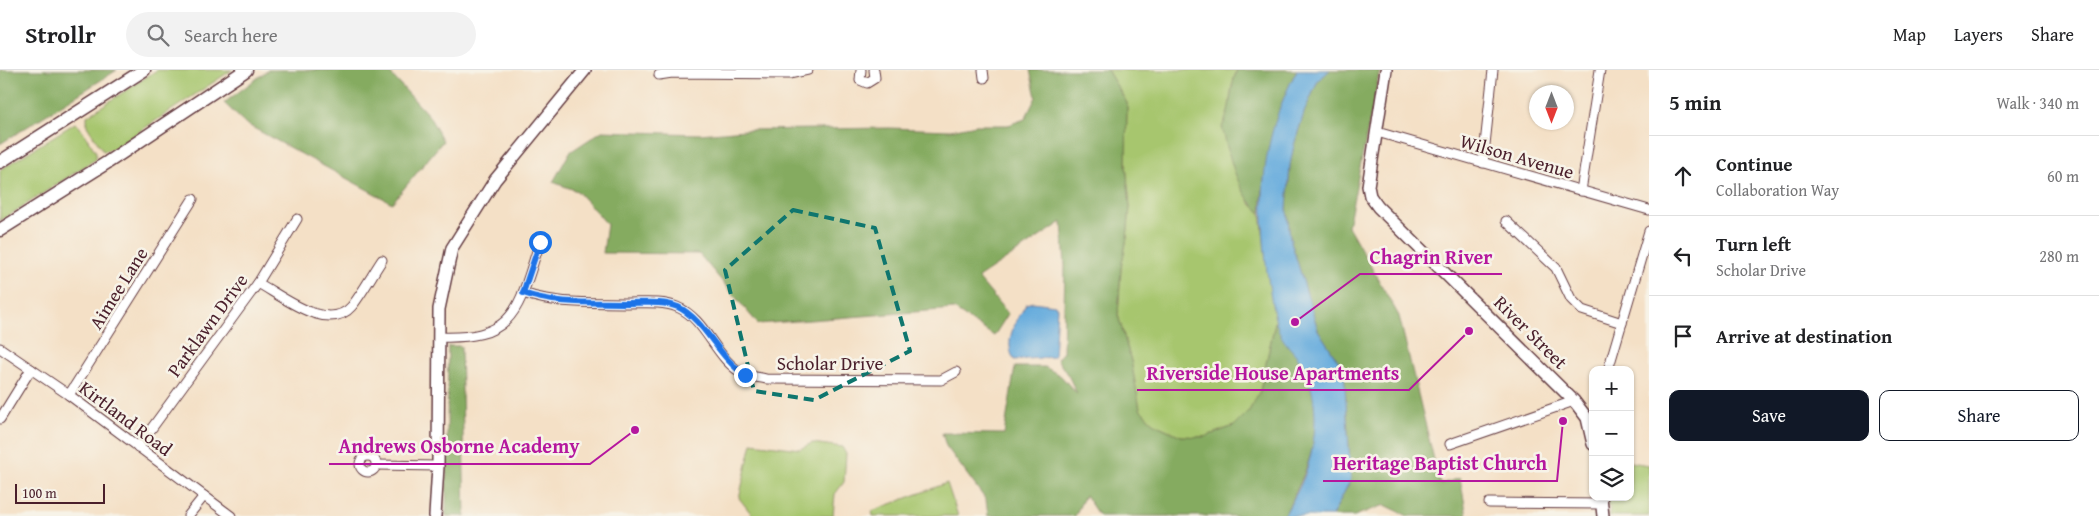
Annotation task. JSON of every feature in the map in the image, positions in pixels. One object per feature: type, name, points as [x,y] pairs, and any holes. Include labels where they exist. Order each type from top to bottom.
[{"type":"highway","points":[[0,162],[144,70]]},
{"type":"highway","points":[[0,230],[123,152],[246,70]]},
{"type":"main road","points":[[435,516],[438,466],[439,309],[452,248],[495,180],[586,70]]},
{"type":"main road","name":"River Street","points":[[1386,70],[1368,186],[1370,196],[1378,207],[1589,413]]},
{"type":"main road","points":[[1601,501],[1603,516]]},
{"type":"street","points":[[659,76],[672,73],[789,74],[808,70]]},
{"type":"street","points":[[858,71],[860,80],[867,83],[874,78],[874,70]]},
{"type":"street","points":[[1483,163],[1493,70]]},
{"type":"street","points":[[1581,191],[1600,70]]},
{"type":"street","name":"Wilson Avenue","points":[[1377,132],[1649,210]]},
{"type":"street","name":"Aimee Lane","points":[[70,395],[193,200]]},
{"type":"street","name":"Parklawn Drive","points":[[138,447],[258,283],[298,219]]},
{"type":"street","points":[[1506,221],[1556,268],[1571,299],[1582,310],[1622,323]]},
{"type":"street","points":[[1609,366],[1649,231]]},
{"type":"street","points":[[439,337],[472,337],[489,333],[504,324],[523,293],[540,242]]},
{"type":"street","points":[[258,283],[310,313],[331,317],[350,308],[382,260]]},
{"type":"street","name":"Scholar Drive","points":[[523,293],[540,299],[563,302],[660,303],[678,308],[696,321],[731,366],[745,375],[766,379],[941,380],[956,372]]},
{"type":"street","name":"Kirtland Road","points":[[0,348],[70,395],[231,516]]},
{"type":"street","points":[[0,419],[31,369]]},
{"type":"street","points":[[1450,444],[1574,400]]},
{"type":"street","points":[[377,465],[438,466]]},
{"type":"street","points":[[188,516],[204,496]]},
{"type":"street","points":[[1490,503],[1589,500]]},
{"type":"highlighted area","points":[[793,210],[875,228],[910,351],[814,400],[754,391],[725,270]]},
{"type":"green space","points":[[0,70],[117,70],[0,144]]},
{"type":"green space","points":[[157,70],[232,70],[113,149],[103,151],[87,126],[87,116]]},
{"type":"green space","points":[[268,70],[387,70],[429,116],[443,141],[392,203],[246,124],[224,103]]},
{"type":"green space","points":[[1030,70],[1107,70],[1127,103],[1126,165],[1130,207],[1127,238],[1121,268],[1118,315],[1131,361],[1140,409],[1154,424],[1181,436],[1204,437],[1234,426],[1249,411],[1260,391],[1276,318],[1280,332],[1302,364],[1310,385],[1315,405],[1316,424],[1309,460],[1284,516],[1099,516],[1085,495],[1075,516],[988,516],[986,500],[946,446],[942,433],[1004,434],[1015,367],[1045,367],[1061,376],[1077,394],[1057,359],[1063,352],[1065,266],[1062,222],[978,278],[1008,314],[994,336],[954,309],[758,324],[699,254],[603,253],[607,224],[577,191],[553,182],[570,152],[602,131],[700,134],[745,130],[889,128],[951,130],[976,125],[1008,125],[1025,119],[1036,97]]},
{"type":"green space","points":[[1107,70],[1237,70],[1232,86],[1230,120],[1236,153],[1250,203],[1261,213],[1269,283],[1276,318],[1260,391],[1249,411],[1234,426],[1204,437],[1181,436],[1154,424],[1140,409],[1131,361],[1118,315],[1121,268],[1127,238],[1130,207],[1126,165],[1127,103]]},
{"type":"green space","points":[[1237,70],[1297,70],[1282,104],[1271,139],[1267,157],[1261,213],[1245,195],[1235,173],[1222,127]]},
{"type":"green space","points":[[1330,70],[1380,70],[1348,226],[1399,316],[1440,484],[1460,478],[1467,516],[1408,516],[1385,505],[1354,516],[1332,516],[1351,479],[1344,370],[1318,330],[1290,238],[1287,209],[1290,165],[1294,145],[1305,110],[1318,81]]},
{"type":"green space","points":[[75,123],[96,152],[96,159],[0,221],[0,170]]},
{"type":"green space","points":[[448,346],[461,346],[465,516],[446,516]]},
{"type":"green space","points":[[752,443],[800,449],[812,443],[842,447],[846,454],[844,482],[835,494],[833,516],[753,516],[739,498]]},
{"type":"green space","points":[[1634,463],[1649,465],[1649,516],[1610,516],[1608,501],[1634,501]]},
{"type":"green space","points":[[947,483],[958,516],[873,516],[872,511]]},
{"type":"water","points":[[1297,70],[1330,70],[1318,81],[1305,110],[1294,145],[1290,165],[1287,209],[1290,238],[1318,330],[1344,370],[1351,479],[1332,516],[1284,516],[1300,487],[1311,455],[1315,414],[1314,401],[1307,375],[1301,362],[1281,335],[1275,317],[1264,245],[1263,193],[1269,144],[1285,95]]},
{"type":"water","points":[[1033,302],[1055,305],[1057,308],[1054,357],[1014,360],[1010,345],[1012,331],[1026,304]]},
{"type":"place","name":"Chagrin River","points":[[1295,322]]},
{"type":"place","name":"Riverside House Apartments","points":[[1469,331]]},
{"type":"place","name":"Heritage Baptist Church","points":[[1563,421]]},
{"type":"place","name":"Andrews Osborne Academy","points":[[635,430]]},
{"type":"route","points":[[540,242],[523,293],[540,299],[563,302],[660,303],[678,308],[696,321],[731,366],[745,375]]}]
